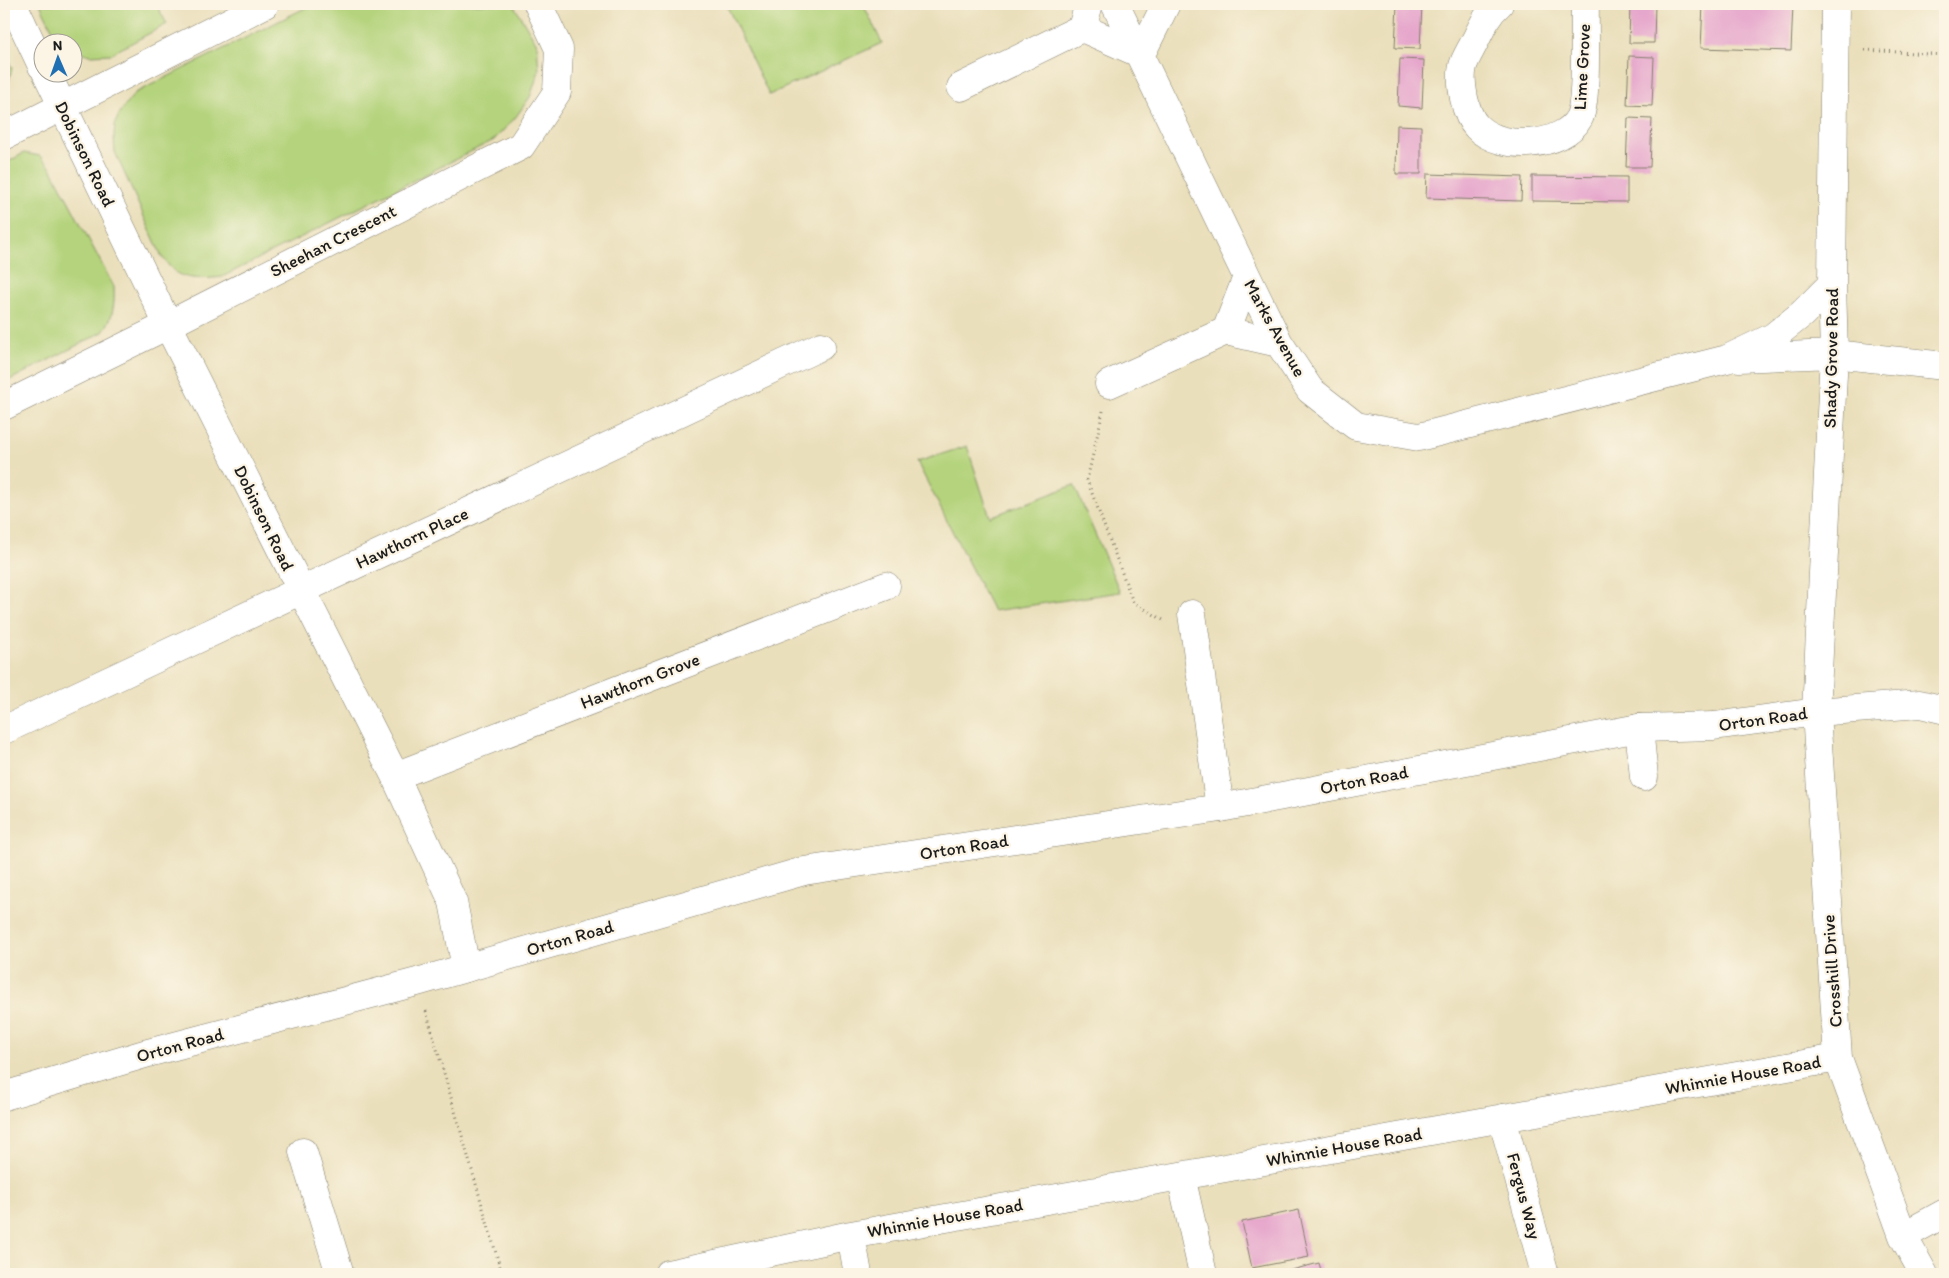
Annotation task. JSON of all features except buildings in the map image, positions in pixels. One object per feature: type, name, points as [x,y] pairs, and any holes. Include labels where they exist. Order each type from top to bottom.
[{"type":"street","points":[[13,4],[32,45]]},
{"type":"street","points":[[4,136],[265,4]]},
{"type":"street","name":"Sheehan Crescent","points":[[4,406],[521,146],[556,92],[559,49],[538,4]]},
{"type":"street","name":"Marks Avenue","points":[[1115,4],[1141,54],[1279,343],[1310,390],[1356,426],[1419,437],[1727,359],[1773,337],[1802,314],[1832,284]]},
{"type":"street","points":[[961,87],[1086,16],[1141,54],[1166,4]]},
{"type":"street","name":"Lime Grove","points":[[1499,4],[1490,12],[1463,66],[1463,87],[1467,111],[1477,128],[1493,138],[1516,142],[1546,142],[1566,132],[1580,118],[1584,99],[1585,4]]},
{"type":"street","name":"Shady Grove Road","points":[[1816,712],[1834,354],[1832,284],[1835,4]]},
{"type":"street","name":"Dobinson Road","points":[[51,82],[168,325],[395,776],[453,902],[466,968]]},
{"type":"street","points":[[1226,331],[1247,278]]},
{"type":"street","points":[[1109,384],[1226,331],[1279,343]]},
{"type":"street","name":"Hawthorn Place","points":[[4,730],[821,346]]},
{"type":"street","name":"Marks Avenue","points":[[1727,359],[1834,354],[1945,366]]},
{"type":"street","name":"Hawthorn Grove","points":[[395,776],[886,586]]},
{"type":"street","points":[[1192,614],[1220,808]]},
{"type":"street","name":"Orton Road","points":[[4,1096],[148,1053],[418,982],[804,871],[1220,808],[1639,728],[1714,726],[1816,712],[1920,704],[1945,710]]},
{"type":"street","name":"Crosshill Drive","points":[[1816,712],[1838,1058],[1903,1236],[1924,1274]]},
{"type":"street","points":[[1639,728],[1644,777]]},
{"type":"street","name":"Whinnie House Road","points":[[668,1274],[850,1235],[1838,1058]]},
{"type":"street","name":"Fergus Way","points":[[1502,1118],[1545,1274]]},
{"type":"street","points":[[303,1152],[340,1274]]},
{"type":"street","points":[[1181,1176],[1203,1274]]},
{"type":"street","points":[[1903,1236],[1945,1213]]},
{"type":"street","points":[[850,1235],[858,1274]]},
{"type":"path","points":[[1834,49],[1945,55]]},
{"type":"path","points":[[1109,384],[1087,480],[1133,602],[1162,620],[1192,614]]},
{"type":"path","points":[[418,982],[502,1274]]},
{"type":"green space","points":[[40,4],[156,4],[167,24],[111,54],[90,55],[82,53],[82,32],[54,32]]},
{"type":"green space","points":[[313,4],[513,4],[537,44],[539,71],[530,97],[515,118],[494,140],[222,277],[190,278],[178,274],[162,257],[115,152],[115,126],[123,108],[135,93]]},
{"type":"green space","points":[[726,4],[863,4],[882,43],[769,95]]},
{"type":"green space","points":[[4,52],[12,68],[4,97]]},
{"type":"green space","points":[[24,153],[40,156],[51,168],[114,287],[114,300],[113,311],[103,332],[4,383],[4,269],[7,267],[4,257],[4,164]]},
{"type":"green space","points":[[967,446],[990,517],[1074,485],[1120,592],[993,611],[917,462]]}]
